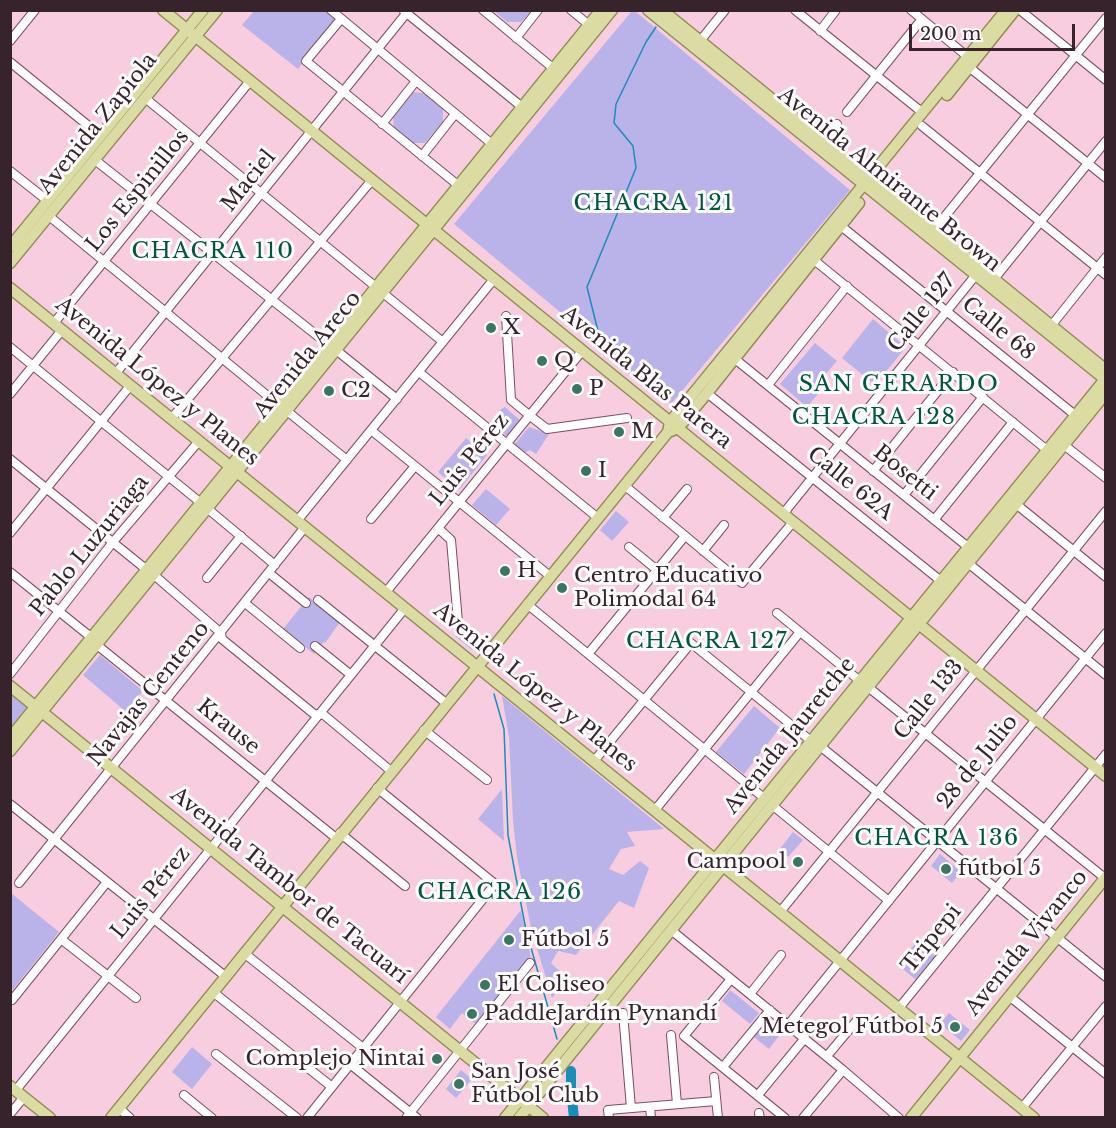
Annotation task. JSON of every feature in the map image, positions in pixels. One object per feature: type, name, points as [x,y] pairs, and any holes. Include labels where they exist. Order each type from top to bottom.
[{"type":"main road","name":"Avenida Blas Parera","points":[[163,10],[672,427],[1106,776]]},
{"type":"main road","name":"Avenida Zapiola","points":[[10,263],[145,98],[191,34],[203,10]]},
{"type":"main road","name":"Avenida Zapiola","points":[[10,247],[101,136],[191,34],[217,10]]},
{"type":"main road","name":"Avenida Areco","points":[[430,228],[459,186],[492,144],[526,110],[554,69],[601,10]]},
{"type":"main road","name":"Avenida Areco","points":[[10,751],[39,709],[526,110],[612,10]]},
{"type":"main road","name":"Avenida Almirante Brown","points":[[648,10],[870,185],[994,279],[1051,326],[1105,377]]},
{"type":"main road","name":"Avenida Almirante Brown","points":[[662,10],[823,141],[975,276],[1105,377]]},
{"type":"main road","points":[[111,1118],[624,485],[870,185],[922,126],[1006,10]]},
{"type":"main road","points":[[672,427],[707,393],[842,226],[922,114],[1018,10]]},
{"type":"main road","name":"Avenida López y Planes","points":[[10,288],[1034,1118]]},
{"type":"main road","name":"Avenida Jauretche","points":[[915,621],[941,581],[1105,377]]},
{"type":"main road","name":"Avenida Jauretche","points":[[519,1118],[524,1103],[768,801],[915,621],[968,563],[1106,393]]},
{"type":"main road","name":"Avenida Tambor de Tacuarí","points":[[10,686],[543,1118]]},
{"type":"main road","name":"Avenida Areco","points":[[10,738],[39,709]]},
{"type":"main road","name":"Avenida Jauretche","points":[[505,1118],[524,1103],[671,930],[719,862]]},
{"type":"main road","name":"Avenida Vivanco","points":[[911,1118],[1105,878]]},
{"type":"main road","points":[[17,1091],[50,1118]]},
{"type":"street","points":[[10,41],[35,10]]},
{"type":"street","points":[[331,10],[492,144]]},
{"type":"street","points":[[483,10],[554,69]]},
{"type":"street","points":[[516,38],[538,10]]},
{"type":"street","points":[[571,10],[589,25]]},
{"type":"street","points":[[700,41],[725,10]]},
{"type":"street","points":[[795,10],[922,114]]},
{"type":"street","points":[[820,31],[836,10]]},
{"type":"street","points":[[911,10],[1027,115],[1106,178]]},
{"type":"street","points":[[1018,10],[1106,80]]},
{"type":"street","points":[[407,11],[526,110]]},
{"type":"street","name":"Maciel","points":[[116,373],[407,11]]},
{"type":"street","points":[[933,231],[1106,18]]},
{"type":"street","points":[[341,19],[306,61],[459,186]]},
{"type":"street","points":[[847,112],[922,20]]},
{"type":"street","points":[[10,62],[101,136]]},
{"type":"street","name":"Los Espinillos","points":[[10,394],[34,366],[58,327],[104,262],[250,81]]},
{"type":"street","points":[[382,124],[416,81]]},
{"type":"street","points":[[145,98],[443,342]]},
{"type":"street","points":[[422,156],[455,114]]},
{"type":"street","points":[[823,141],[837,124]]},
{"type":"street","points":[[922,126],[1106,275]]},
{"type":"street","points":[[994,279],[1106,141]]},
{"type":"street","points":[[95,160],[397,399]]},
{"type":"street","points":[[10,171],[48,201]]},
{"type":"street","points":[[171,419],[372,180]]},
{"type":"street","points":[[49,216],[347,460]]},
{"type":"street","name":"Calle 68","points":[[842,226],[1075,415]]},
{"type":"street","points":[[1051,326],[1106,258]]},
{"type":"street","points":[[814,260],[1047,450]]},
{"type":"street","name":"Calle 127","points":[[783,514],[975,276]]},
{"type":"street","name":"Navajas Centeno","points":[[19,883],[269,573],[347,460],[494,279]]},
{"type":"street","points":[[768,385],[847,286]]},
{"type":"street","points":[[506,316],[512,400],[529,415],[547,429],[627,418]]},
{"type":"street","points":[[10,347],[275,565]]},
{"type":"street","name":"Luis Pérez","points":[[386,592],[582,351]]},
{"type":"street","name":"Bosetti","points":[[735,359],[968,547]]},
{"type":"street","points":[[419,372],[598,518]]},
{"type":"street","points":[[873,471],[953,372]]},
{"type":"street","points":[[10,533],[130,386]]},
{"type":"street","name":"Calle 62A","points":[[707,393],[941,581]]},
{"type":"street","points":[[904,495],[983,397]]},
{"type":"street","points":[[934,520],[1013,422]]},
{"type":"street","points":[[371,430],[550,576]]},
{"type":"street","name":"Pablo Luzuriaga","points":[[10,675],[113,542],[199,441]]},
{"type":"street","points":[[1064,445],[1106,478]]},
{"type":"street","points":[[10,459],[221,633],[222,639],[314,714],[324,715],[391,771]]},
{"type":"street","points":[[371,519],[415,466]]},
{"type":"street","points":[[624,485],[742,583],[793,522]]},
{"type":"street","points":[[663,518],[687,489]]},
{"type":"street","points":[[1016,504],[1106,577]]},
{"type":"street","name":"Calle 133","points":[[780,912],[1106,511]]},
{"type":"street","points":[[703,550],[724,525]]},
{"type":"street","points":[[438,528],[451,540],[458,622]]},
{"type":"street","points":[[207,578],[241,536]]},
{"type":"street","points":[[588,654],[685,536]]},
{"type":"street","points":[[629,547],[657,570]]},
{"type":"street","points":[[968,563],[1106,675]]},
{"type":"street","name":"Krause","points":[[10,572],[265,781],[405,886]]},
{"type":"street","points":[[269,573],[306,603]]},
{"type":"street","points":[[318,600],[446,703]]},
{"type":"street","points":[[245,603],[300,648]]},
{"type":"street","points":[[527,604],[889,900]]},
{"type":"street","name":"Luis Pérez","points":[[10,1114],[17,1091],[405,608]]},
{"type":"street","points":[[777,613],[1105,878]]},
{"type":"street","points":[[655,810],[800,632]]},
{"type":"street","name":"28 de Julio","points":[[788,1025],[1106,633]]},
{"type":"street","points":[[594,761],[691,644],[1106,977]]},
{"type":"street","points":[[315,646],[351,675]]},
{"type":"street","points":[[424,730],[487,780]]},
{"type":"street","name":"Tripepi","points":[[899,1008],[1106,754]]},
{"type":"street","points":[[307,1118],[495,884],[377,788]]},
{"type":"street","points":[[10,804],[225,976]]},
{"type":"street","points":[[12,1000],[107,882]]},
{"type":"street","points":[[671,930],[827,1056],[899,1118]]},
{"type":"street","points":[[62,939],[135,998]]},
{"type":"street","points":[[244,953],[363,1048]]},
{"type":"street","points":[[750,994],[781,955]]},
{"type":"street","points":[[350,1064],[411,1116],[460,1050],[530,963]]},
{"type":"street","points":[[731,979],[684,1036],[785,1118]]},
{"type":"street","points":[[213,992],[332,1087]]},
{"type":"street","points":[[1009,996],[1106,1074]]},
{"type":"street","points":[[1022,1108],[1106,1006]]},
{"type":"street","points":[[723,1067],[770,1010]]},
{"type":"street","points":[[623,1013],[631,1108]]},
{"type":"street","points":[[827,1056],[858,1018]]},
{"type":"street","points":[[671,1035],[677,1104]]},
{"type":"street","points":[[758,1095],[805,1038]]},
{"type":"street","points":[[216,1054],[297,1118]]},
{"type":"street","points":[[803,1118],[843,1070]]},
{"type":"street","points":[[714,1077],[718,1118]]},
{"type":"street","points":[[184,1095],[212,1118]]},
{"type":"street","points":[[608,1114],[631,1108],[716,1101]]},
{"type":"street","points":[[650,1107],[651,1118]]},
{"type":"street","points":[[119,1108],[130,1118]]},
{"type":"shaded area","points":[[254,11],[325,11],[336,20],[298,69],[242,25]]},
{"type":"shaded area","points":[[494,11],[531,11],[521,22],[507,22]]},
{"type":"shaded area","points":[[632,11],[635,11],[850,190],[671,404],[454,224]]},
{"type":"shaded area","points":[[412,92],[424,93],[443,108],[443,122],[425,143],[413,143],[394,128],[393,116]]},
{"type":"shaded area","points":[[873,319],[906,347],[875,385],[842,358]]},
{"type":"shaded area","points":[[815,343],[837,361],[823,377],[828,382],[807,407],[780,384]]},
{"type":"shaded area","points":[[505,407],[521,421],[511,436],[507,436],[496,428],[500,410]]},
{"type":"shaded area","points":[[529,427],[549,434],[536,454],[530,450],[524,453],[514,445]]},
{"type":"shaded area","points":[[466,438],[487,455],[459,490],[438,472]]},
{"type":"shaded area","points":[[486,489],[510,509],[496,525],[472,505]]},
{"type":"shaded area","points":[[616,511],[629,522],[612,541],[600,530]]},
{"type":"shaded area","points":[[309,597],[340,622],[314,654],[283,629]]},
{"type":"shaded area","points":[[463,627],[479,641],[472,650],[455,636]]},
{"type":"shaded area","points":[[100,655],[143,691],[125,711],[83,675]]},
{"type":"shaded area","points":[[11,692],[30,708],[11,732]]},
{"type":"shaded area","points":[[502,696],[664,829],[627,832],[635,846],[621,849],[609,869],[623,875],[640,861],[649,868],[634,908],[619,901],[576,955],[558,951],[551,963],[568,979],[552,998],[531,928],[517,857],[509,737]]},
{"type":"shaded area","points":[[754,706],[780,728],[744,774],[716,752]]},
{"type":"shaded area","points":[[502,789],[504,841],[478,819]]},
{"type":"shaded area","points":[[793,832],[803,840],[788,857],[779,850]]},
{"type":"shaded area","name":"fútbol 5","points":[[940,854],[961,872],[952,883],[931,866]]},
{"type":"shaded area","points":[[11,893],[59,932],[11,992]]},
{"type":"shaded area","name":"El Coliseo","points":[[521,910],[531,958],[477,1025],[462,1013],[450,1029],[436,1017]]},
{"type":"shaded area","points":[[917,941],[935,956],[916,980],[898,965]]},
{"type":"shaded area","points":[[730,990],[759,1013],[750,1024],[722,1001]]},
{"type":"shaded area","name":"Metegol Fútbol 5","points":[[949,1013],[970,1030],[961,1041],[940,1024]]},
{"type":"shaded area","points":[[768,1020],[782,1032],[769,1049],[754,1037]]},
{"type":"shaded area","points":[[192,1047],[212,1064],[192,1089],[172,1072]]},
{"type":"shaded area","name":"San José Fútbol Club","points":[[461,1070],[472,1079],[456,1098],[446,1089]]},
{"type":"waterway","points":[[602,347],[587,287],[636,168],[633,146],[614,123],[616,104],[646,42],[656,27]]},
{"type":"waterway","points":[[494,694],[504,729],[508,835],[526,930],[557,1039]]},
{"type":"waterway","points":[[571,1071],[574,1118]]},
{"type":"place","name":"X","points":[[491,328]]},
{"type":"place","name":"Q","points":[[542,361]]},
{"type":"place","name":"P","points":[[577,389]]},
{"type":"place","name":"C2","points":[[329,391]]},
{"type":"place","name":"M","points":[[619,432]]},
{"type":"place","name":"I","points":[[586,471]]},
{"type":"place","name":"H","points":[[505,571]]},
{"type":"place","name":"Centro Educativo Polimodal 64","points":[[562,588]]},
{"type":"place","name":"Campool","points":[[798,862]]},
{"type":"place","name":"fútbol 5","points":[[946,869]]},
{"type":"place","name":"Fútbol 5","points":[[509,940]]},
{"type":"place","name":"El Coliseo","points":[[485,985]]},
{"type":"place","name":"PaddleJardín Pynandí","points":[[472,1014]]},
{"type":"place","name":"Metegol Fútbol 5","points":[[955,1027]]},
{"type":"place","name":"Complejo Nintai","points":[[437,1059]]},
{"type":"place","name":"San José Fútbol Club","points":[[459,1084]]},
{"type":"district","name":"CHACRA 121","points":[[654,204]]},
{"type":"district","name":"CHACRA 110","points":[[213,252]]},
{"type":"district","name":"SAN GERARDO","points":[[899,385]]},
{"type":"district","name":"CHACRA 128","points":[[874,418]]},
{"type":"district","name":"CHACRA 127","points":[[707,642]]},
{"type":"district","name":"CHACRA 136","points":[[937,839]]},
{"type":"district","name":"CHACRA 126","points":[[500,893]]}]
